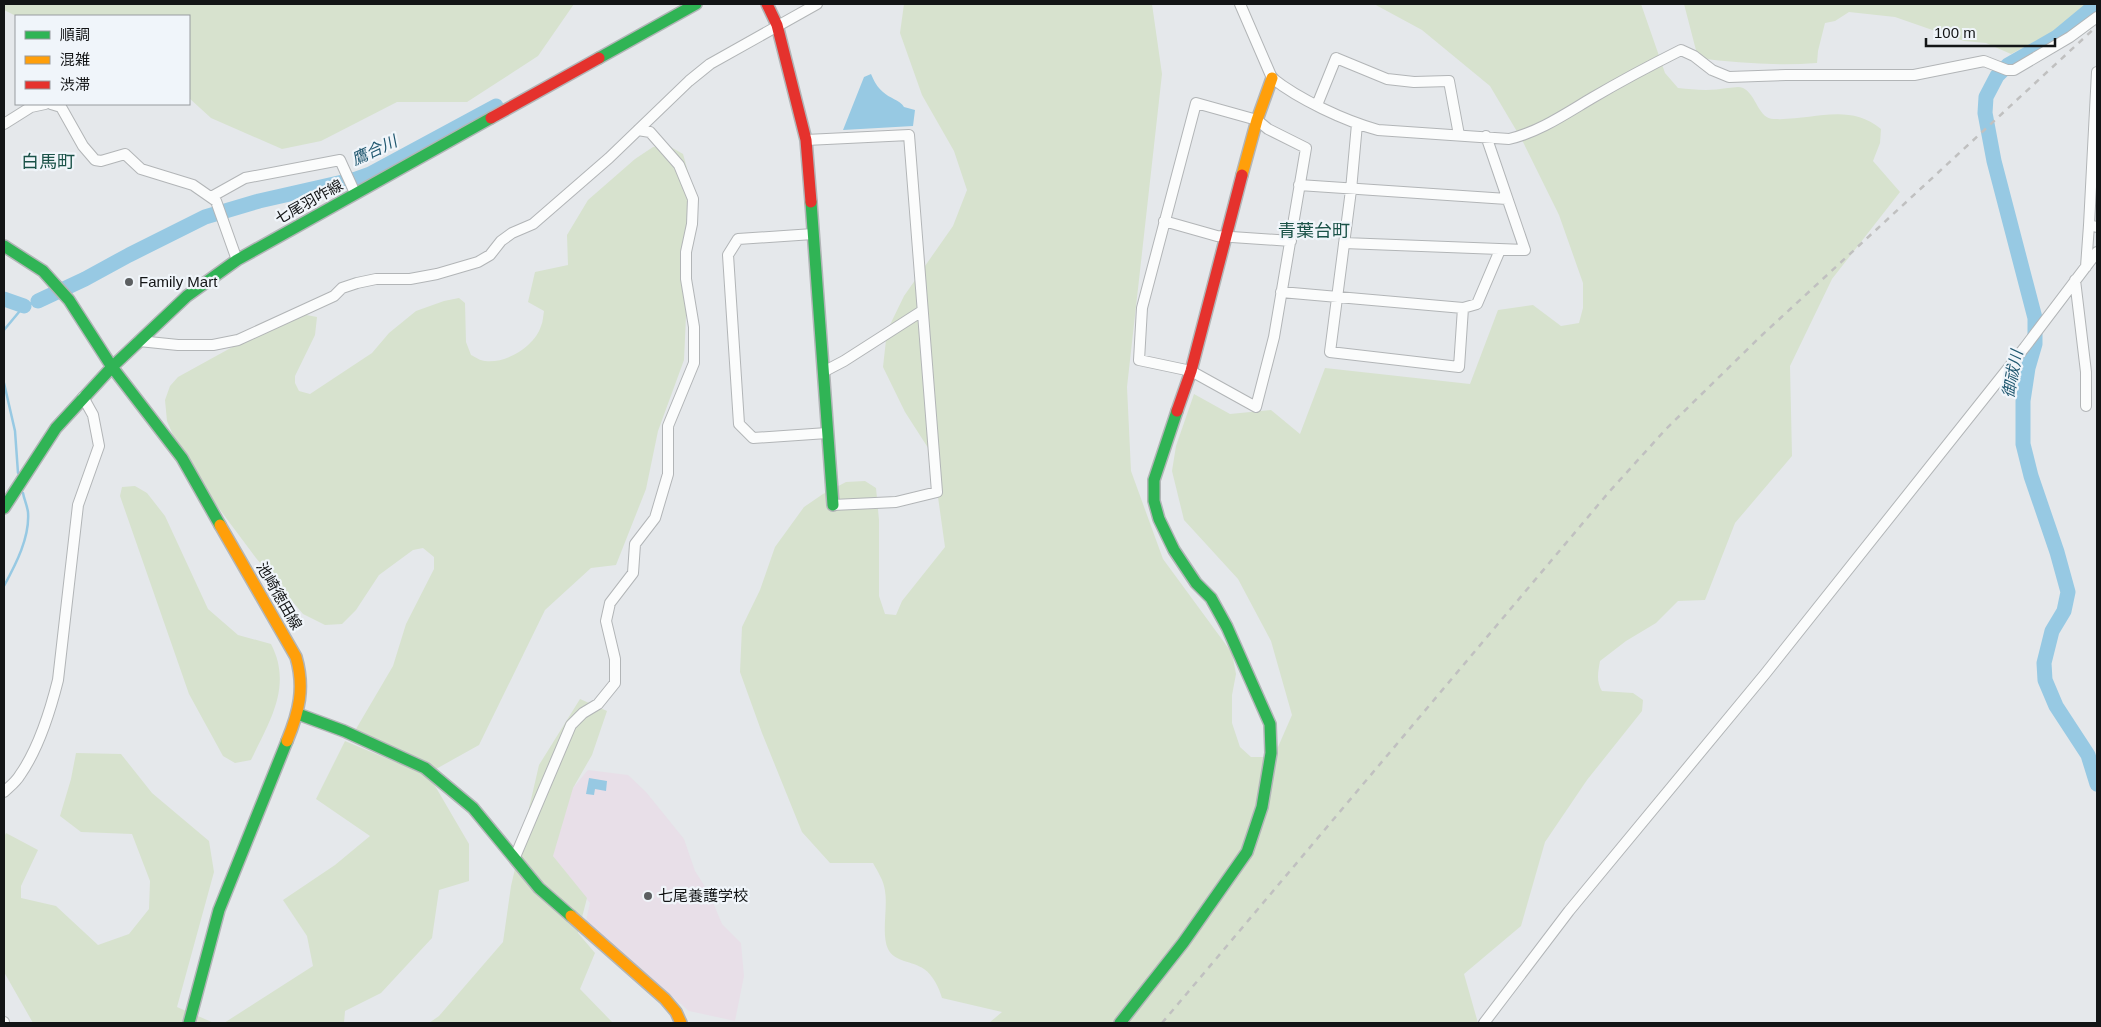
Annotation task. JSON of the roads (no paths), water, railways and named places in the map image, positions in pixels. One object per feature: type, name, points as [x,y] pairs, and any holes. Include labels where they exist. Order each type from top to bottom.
[{"type":"street","name":"七尾羽咋線","points":[[4,508],[24,474],[56,428],[112,367],[187,296],[237,260],[696,4]]},
{"type":"street","points":[[767,4],[777,25],[806,140],[832,505],[896,502],[937,492],[909,135],[806,140]]},
{"type":"street","points":[[139,341],[178,345],[213,345],[238,340],[334,296],[342,288],[357,283],[376,279],[410,278],[437,274],[478,262],[490,255],[501,241],[512,232],[533,224],[609,158],[689,81],[710,64],[817,4]]},
{"type":"street","points":[[1240,4],[1272,78],[1282,86],[1317,105],[1357,124],[1378,130],[1508,139],[1524,136],[1681,50],[1694,56],[1712,70],[1729,77],[1914,75],[1984,61],[2003,69],[2014,70],[2070,37],[2097,18]]},
{"type":"street","points":[[1317,105],[1336,58],[1387,79],[1414,82],[1449,81],[1459,135]]},
{"type":"street","points":[[2086,267],[2093,226],[2097,72]]},
{"type":"street","points":[[1120,1023],[1183,943],[1247,852],[1254,837],[1270,766],[1272,734],[1270,724],[1227,626],[1211,598],[1196,582],[1174,550],[1159,518],[1154,501],[1154,480],[1190,371],[1257,120],[1272,78]]},
{"type":"street","points":[[1196,103],[1257,120],[1268,129],[1306,148],[1299,186],[1274,337],[1256,407],[1190,371],[1140,360],[1142,308],[1196,103]]},
{"type":"street","points":[[4,124],[30,107],[40,105]]},
{"type":"street","points":[[54,105],[61,107],[83,146],[95,160],[101,161],[125,154],[141,169],[194,185],[216,201],[237,260]]},
{"type":"street","points":[[1357,124],[1351,190],[1330,352],[1459,367],[1463,308]]},
{"type":"street","points":[[515,857],[571,725],[583,713],[598,704],[614,683],[614,659],[606,621],[610,603],[633,573],[635,544],[655,518],[668,474],[668,426],[694,363],[694,327],[686,279],[686,252],[692,224],[693,199],[679,165],[650,132],[638,130]]},
{"type":"street","points":[[1344,242],[1525,250],[1486,136]]},
{"type":"street","points":[[211,197],[245,178],[340,160],[355,193]]},
{"type":"street","points":[[1299,186],[1507,199]]},
{"type":"street","points":[[1164,221],[1226,237],[1291,241]]},
{"type":"street","points":[[813,234],[738,239],[728,256],[739,414],[740,424],[753,438],[827,433]]},
{"type":"street","name":"池崎徳田線","points":[[4,246],[52,279],[69,300],[112,367],[182,458],[296,657],[302,675],[303,692],[298,714],[219,910],[189,1023]]},
{"type":"street","points":[[1281,292],[1463,308],[1477,304],[1500,250]]},
{"type":"street","points":[[1484,1023],[1569,911],[1765,674],[2025,347],[2097,252]]},
{"type":"street","points":[[2075,280],[2086,372],[2086,406]]},
{"type":"street","points":[[823,372],[844,361],[922,311]]},
{"type":"street","points":[[4,792],[19,777],[38,742],[52,704],[58,680],[78,505],[99,446],[93,415],[83,397]]},
{"type":"street","points":[[298,714],[344,731],[425,768],[473,808],[539,888],[665,999],[676,1012],[681,1023]]},
{"type":"water","points":[[871,74],[877,86],[885,94],[904,107],[915,110],[913,126],[843,130],[864,77]]},
{"type":"water","points":[[589,778],[607,781],[606,791],[595,789],[594,795],[586,794]]},
{"type":"waterway","name":"御祓川","points":[[2094,4],[2092,8],[2057,37],[2008,65],[1997,76],[1986,97],[1985,113],[1994,161],[2035,318],[2035,344],[2028,368],[2023,401],[2023,444],[2031,476],[2057,552],[2068,592],[2064,611],[2052,631],[2044,663],[2045,680],[2056,706],[2088,755],[2097,784]]},
{"type":"waterway","name":"鷹合川","points":[[38,301],[205,217],[259,201],[356,179],[370,174],[496,106]]},
{"type":"waterway","points":[[4,299],[24,306]]},
{"type":"waterway","points":[[4,330],[24,306],[38,301]]},
{"type":"waterway","points":[[4,383],[15,431],[18,473]]},
{"type":"waterway","points":[[4,586],[17,560],[27,531],[28,512],[23,493]]},
{"type":"railway","points":[[1162,1023],[1609,492],[1666,429],[1761,336],[2097,26]]},
{"type":"place","name":"Family Mart","points":[[129,282]]},
{"type":"place","name":"七尾養護学校","points":[[648,896]]},
{"type":"district","name":"白馬町","points":[[48,162]]},
{"type":"district","name":"青葉台町","points":[[1314,231]]}]
